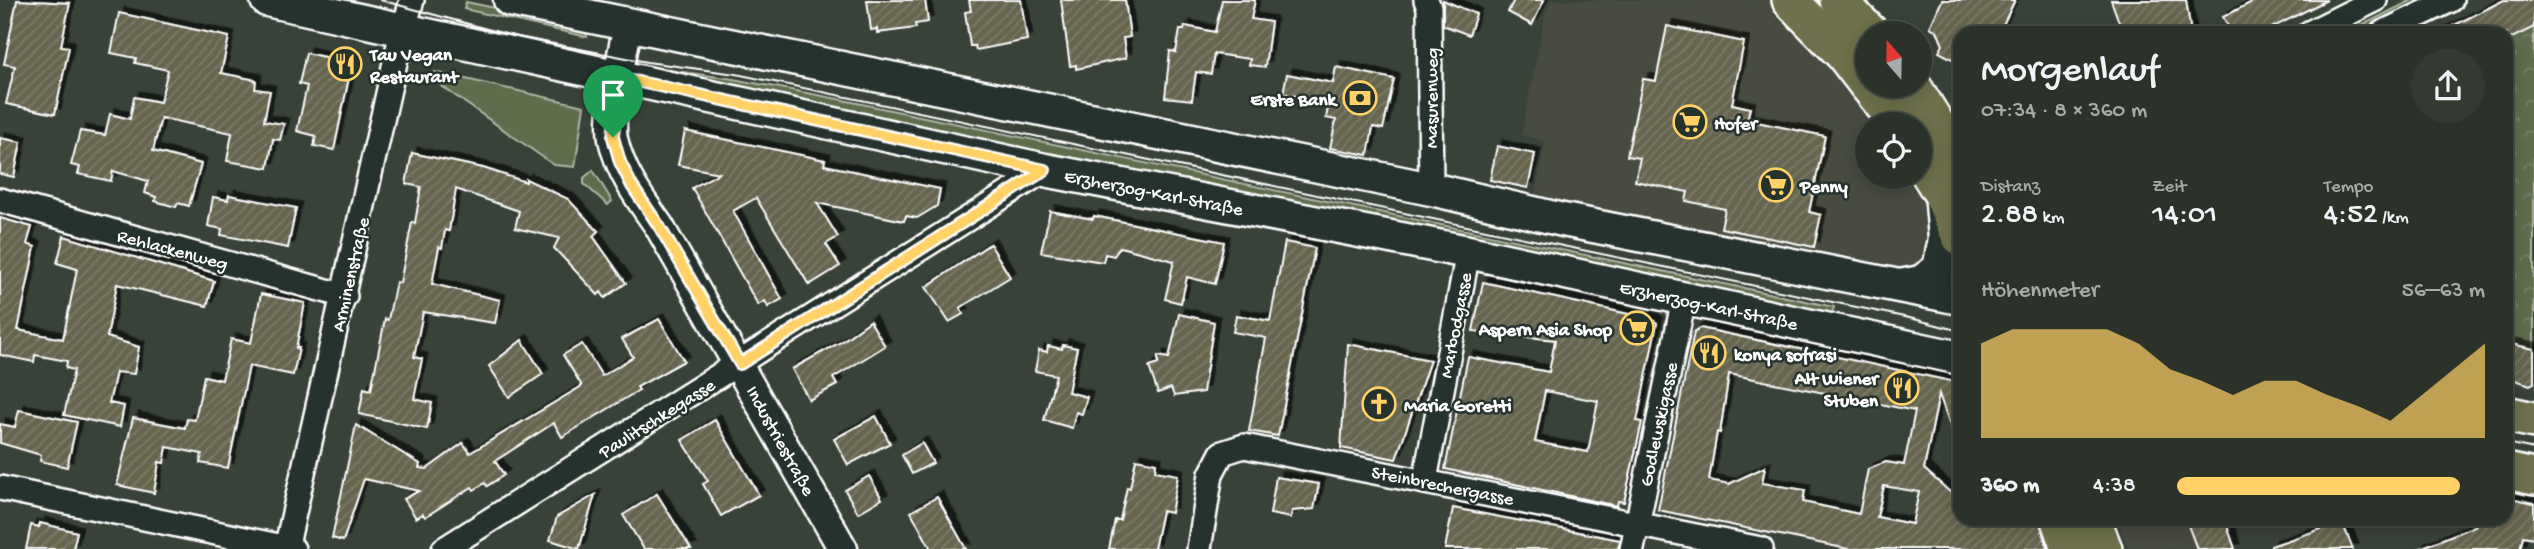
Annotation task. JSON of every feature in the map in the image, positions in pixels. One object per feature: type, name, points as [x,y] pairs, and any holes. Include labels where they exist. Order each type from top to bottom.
[{"type":"main road","name":"Erzherzog-Karl-Straße","points":[[267,0],[1045,170],[1468,252],[1953,357]]},
{"type":"main road","points":[[510,0],[1431,188],[1563,220],[1953,297]]},
{"type":"main road","points":[[1790,0],[1855,69]]},
{"type":"main road","points":[[1838,0],[1859,21]]},
{"type":"main road","points":[[1877,98],[1888,112]]},
{"type":"main road","points":[[1920,98],[1953,151]]},
{"type":"main road","points":[[1932,178],[1953,221]]},
{"type":"main road","points":[[1900,286],[1932,276],[1942,262],[1945,239],[1941,193]]},
{"type":"main road","points":[[2513,416],[2534,420]]},
{"type":"main road","points":[[2513,472],[2534,477]]},
{"type":"main road","points":[[2061,526],[2069,549]]},
{"type":"main road","points":[[2096,526],[2104,549]]},
{"type":"street","name":"Arminenstraße","points":[[289,548],[403,30],[412,0]]},
{"type":"street","points":[[2323,26],[2375,0]]},
{"type":"street","points":[[2397,26],[2451,0]]},
{"type":"street","name":"Masurenweg","points":[[1427,3],[1431,188]]},
{"type":"street","name":"Industriestraße","points":[[628,24],[613,137],[620,162],[740,364],[843,549]]},
{"type":"street","name":"Paulitschkegasse","points":[[444,549],[1045,170]]},
{"type":"street","name":"Rehlackenweg","points":[[0,200],[345,296]]},
{"type":"street","name":"Marbodgasse","points":[[1425,480],[1468,252]]},
{"type":"street","name":"Godlewskigasse","points":[[1632,549],[1684,299]]},
{"type":"street","name":"Steinbrechergasse","points":[[1199,549],[1212,474],[1222,453],[1244,446],[1761,549]]},
{"type":"street","points":[[0,488],[289,548]]},
{"type":"shaded area","points":[[1551,0],[1770,0],[1867,112],[1855,112],[1855,189],[1918,189],[1932,216],[1937,286],[1531,219],[1545,141],[1521,135],[1546,11]]},
{"type":"shaded area","points":[[2119,526],[2228,526],[2238,549],[2128,549]]},
{"type":"green space","points":[[2412,0],[2440,0],[2390,26],[2361,26]]},
{"type":"green space","points":[[466,2],[581,26],[586,29],[587,37],[464,9]]},
{"type":"green space","points":[[2534,27],[2534,349],[2513,345],[2513,34]]},
{"type":"green space","points":[[662,69],[838,99],[1834,307],[1831,318],[660,74]]},
{"type":"green space","points":[[435,72],[584,106],[575,167],[554,165],[437,83],[432,78]]},
{"type":"green space","points":[[593,170],[612,201],[608,205],[584,184],[584,178]]},
{"type":"building","points":[[17,0],[70,3],[61,46],[69,47],[55,114],[6,104],[15,66],[4,64]]},
{"type":"building","points":[[867,0],[925,0],[928,22],[915,24],[916,28],[877,33],[877,29],[871,30]]},
{"type":"building","points":[[969,0],[1021,0],[1027,40],[976,50],[975,46],[970,46],[965,12],[971,11]]},
{"type":"building","points":[[1061,0],[1125,0],[1130,37],[1123,38],[1126,58],[1076,69],[1076,65],[1070,66]]},
{"type":"building","points":[[1222,0],[1255,0],[1251,19],[1271,22],[1265,67],[1249,65],[1250,59],[1214,54],[1211,74],[1196,72],[1192,100],[1165,97],[1170,51],[1176,52],[1180,30],[1184,30],[1185,26],[1215,32]]},
{"type":"building","points":[[1443,0],[1476,14],[1469,35],[1443,25]]},
{"type":"building","points":[[1514,0],[1544,0],[1532,25],[1508,12]]},
{"type":"building","points":[[1942,0],[2015,0],[2002,26],[1953,26],[1953,59],[1939,52],[1943,45],[1937,31],[1932,28],[1932,22]]},
{"type":"building","points":[[2111,0],[2186,0],[2190,26],[2120,26]]},
{"type":"building","points":[[2256,0],[2327,0],[2276,26],[2228,26],[2223,17]]},
{"type":"building","points":[[2504,0],[2534,0],[2534,27],[2513,38],[2513,26],[2453,26]]},
{"type":"building","points":[[119,13],[229,37],[221,73],[256,80],[255,89],[270,91],[264,121],[284,124],[280,140],[273,139],[268,168],[227,161],[232,133],[161,118],[153,151],[201,164],[189,206],[178,203],[176,207],[155,201],[156,197],[145,193],[148,181],[113,171],[111,181],[78,174],[80,167],[71,165],[80,131],[105,135],[110,114],[130,119],[134,97],[160,102],[168,70],[135,63],[136,58],[111,53]]},
{"type":"building","points":[[1667,26],[1744,42],[1732,104],[1750,108],[1747,120],[1825,136],[1809,212],[1821,215],[1814,247],[1721,228],[1725,209],[1686,201],[1688,192],[1635,181],[1640,158],[1627,156],[1643,79],[1656,81]]},
{"type":"building","points":[[306,53],[352,63],[334,150],[314,146],[316,136],[297,131],[307,86],[299,84]]},
{"type":"building","name":"Erste Bank","points":[[1336,67],[1394,79],[1383,129],[1373,127],[1368,155],[1330,148],[1336,120],[1326,118],[1329,103],[1283,93],[1287,74],[1333,83]]},
{"type":"building","points":[[685,131],[825,160],[824,165],[940,189],[937,206],[917,218],[906,216],[904,221],[817,203],[838,237],[826,244],[840,266],[809,285],[756,198],[733,211],[782,299],[768,307],[765,301],[758,305],[692,188],[719,173],[678,165]]},
{"type":"building","points":[[0,138],[21,142],[14,177],[0,174]]},
{"type":"building","points":[[1497,146],[1535,154],[1528,188],[1490,180]]},
{"type":"building","points":[[412,153],[483,168],[526,182],[526,179],[568,199],[598,231],[593,236],[626,283],[605,298],[601,292],[598,295],[554,248],[559,238],[515,228],[519,211],[456,189],[449,231],[445,230],[442,248],[439,247],[432,284],[500,300],[495,323],[423,312],[414,357],[422,359],[414,399],[432,403],[427,429],[359,414],[364,388],[371,390],[385,319],[388,320],[396,282],[400,283],[412,222],[415,223],[421,187],[406,184]]},
{"type":"building","points":[[229,195],[296,208],[288,248],[221,235],[222,229],[208,226],[213,197],[228,200]]},
{"type":"building","points":[[1050,211],[1093,219],[1094,216],[1224,242],[1215,284],[1187,277],[1181,303],[1165,299],[1174,261],[1120,247],[1114,256],[1105,254],[1103,262],[1041,252]]},
{"type":"building","points":[[0,218],[32,227],[27,244],[35,247],[18,330],[63,339],[77,269],[57,263],[64,236],[214,281],[207,306],[117,284],[107,337],[139,347],[134,374],[116,372],[109,403],[124,406],[120,427],[64,415],[74,370],[66,368],[67,361],[35,355],[34,362],[0,355]]},
{"type":"building","points":[[1285,242],[1315,248],[1278,436],[1249,431],[1266,338],[1233,332],[1236,315],[1270,321]]},
{"type":"building","points":[[990,244],[1010,277],[960,308],[963,314],[949,322],[926,287]]},
{"type":"building","points":[[1483,282],[1651,319],[1657,323],[1637,421],[1642,422],[1624,502],[1618,501],[1617,506],[1445,469],[1468,357],[1549,372],[1555,340],[1473,331]],"holes":[[[1545,391],[1598,401],[1588,452],[1535,442]]]},
{"type":"building","points":[[261,294],[305,303],[296,348],[299,348],[293,375],[249,366],[228,468],[200,463],[202,454],[167,447],[164,463],[159,462],[154,493],[117,485],[133,418],[185,428],[187,419],[195,420],[204,376],[222,380],[231,339],[251,343]]},
{"type":"building","points":[[1179,314],[1214,322],[1203,392],[1174,396],[1171,388],[1158,393],[1149,367],[1158,364],[1158,356],[1169,358]]},
{"type":"building","points":[[659,319],[684,361],[637,387],[639,390],[562,437],[554,423],[495,461],[504,475],[487,486],[485,483],[474,490],[472,487],[425,517],[423,514],[416,518],[404,499],[419,491],[364,479],[343,541],[332,538],[356,425],[420,464],[419,468],[427,469],[463,443],[470,453],[582,386],[563,355],[582,344],[602,376],[633,357],[622,339]]},
{"type":"building","points":[[870,321],[885,346],[833,378],[837,385],[809,400],[792,369],[841,342]]},
{"type":"building","points":[[1700,328],[1953,382],[1953,434],[1939,394],[1924,469],[1953,495],[1953,526],[2041,526],[2048,549],[1848,549],[1658,510],[1694,332]],"holes":[[[1729,374],[1915,411],[1904,465],[1886,462],[1868,469],[1859,514],[1803,502],[1805,490],[1762,483],[1765,467],[1729,484],[1709,480]],[[1884,486],[1919,492],[1912,524],[1877,517]]]},
{"type":"building","points":[[522,340],[543,374],[509,397],[489,366]]},
{"type":"building","name":"Maria Goretti","points":[[1348,344],[1430,360],[1396,459],[1341,448]]},
{"type":"building","points":[[2513,344],[2534,349],[2534,383],[2530,385],[2513,379]]},
{"type":"building","points":[[1063,345],[1077,348],[1068,392],[1087,397],[1082,414],[1076,412],[1072,428],[1044,420],[1056,375],[1035,371],[1039,350],[1047,352],[1048,346],[1062,349]]},
{"type":"building","points":[[19,410],[77,422],[67,467],[40,461],[41,455],[0,443],[0,424],[15,427]]},
{"type":"building","points":[[876,416],[890,443],[848,465],[834,439]]},
{"type":"building","points":[[715,420],[759,495],[721,516],[703,484],[708,481],[682,440]]},
{"type":"building","points":[[922,443],[933,463],[912,474],[902,455]]},
{"type":"building","points":[[1136,459],[1156,463],[1155,471],[1178,475],[1171,513],[1162,511],[1154,549],[1109,549],[1115,520],[1120,520],[1127,487],[1130,488]]},
{"type":"building","points":[[869,476],[882,499],[858,513],[845,490]]},
{"type":"building","points":[[1276,477],[1319,484],[1314,509],[1292,511],[1291,518],[1270,514]]},
{"type":"building","points":[[657,494],[691,549],[644,549],[623,515]]},
{"type":"building","points":[[595,495],[579,549],[550,540],[557,517]]},
{"type":"building","points":[[937,497],[966,549],[931,549],[911,512]]},
{"type":"building","points":[[2513,498],[2534,503],[2534,538],[2523,536],[2520,549],[2418,549],[2475,526],[2513,526]]},
{"type":"building","points":[[1453,508],[1620,540],[1618,549],[1445,549]]},
{"type":"building","points":[[40,523],[77,532],[73,549],[26,549],[31,525],[39,527]]},
{"type":"building","points":[[2188,526],[2227,526],[2235,549],[2197,549]]},
{"type":"building","points":[[2330,526],[2344,526],[2353,549],[2271,549],[2271,546]]},
{"type":"tram line","points":[[380,0],[513,36],[647,62],[736,74],[1953,329]]},
{"type":"tram line","points":[[2513,444],[2534,449]]},
{"type":"place","name":"Tau Vegan Restaurant","points":[[345,64]]},
{"type":"place","name":"Erste Bank","points":[[1360,98]]},
{"type":"place","name":"Hofer","points":[[1690,122]]},
{"type":"place","name":"Penny","points":[[1776,185]]},
{"type":"place","name":"Aspern Asia Shop","points":[[1637,328]]},
{"type":"place","name":"konya sofrasi","points":[[1709,353]]},
{"type":"place","name":"Alt Wiener Stuben","points":[[1902,388]]},
{"type":"place","name":"Maria Goretti","points":[[1379,404]]},
{"type":"route","points":[[619,78],[1045,170],[740,364],[659,226],[632,186],[620,162],[613,137],[619,78]]}]
